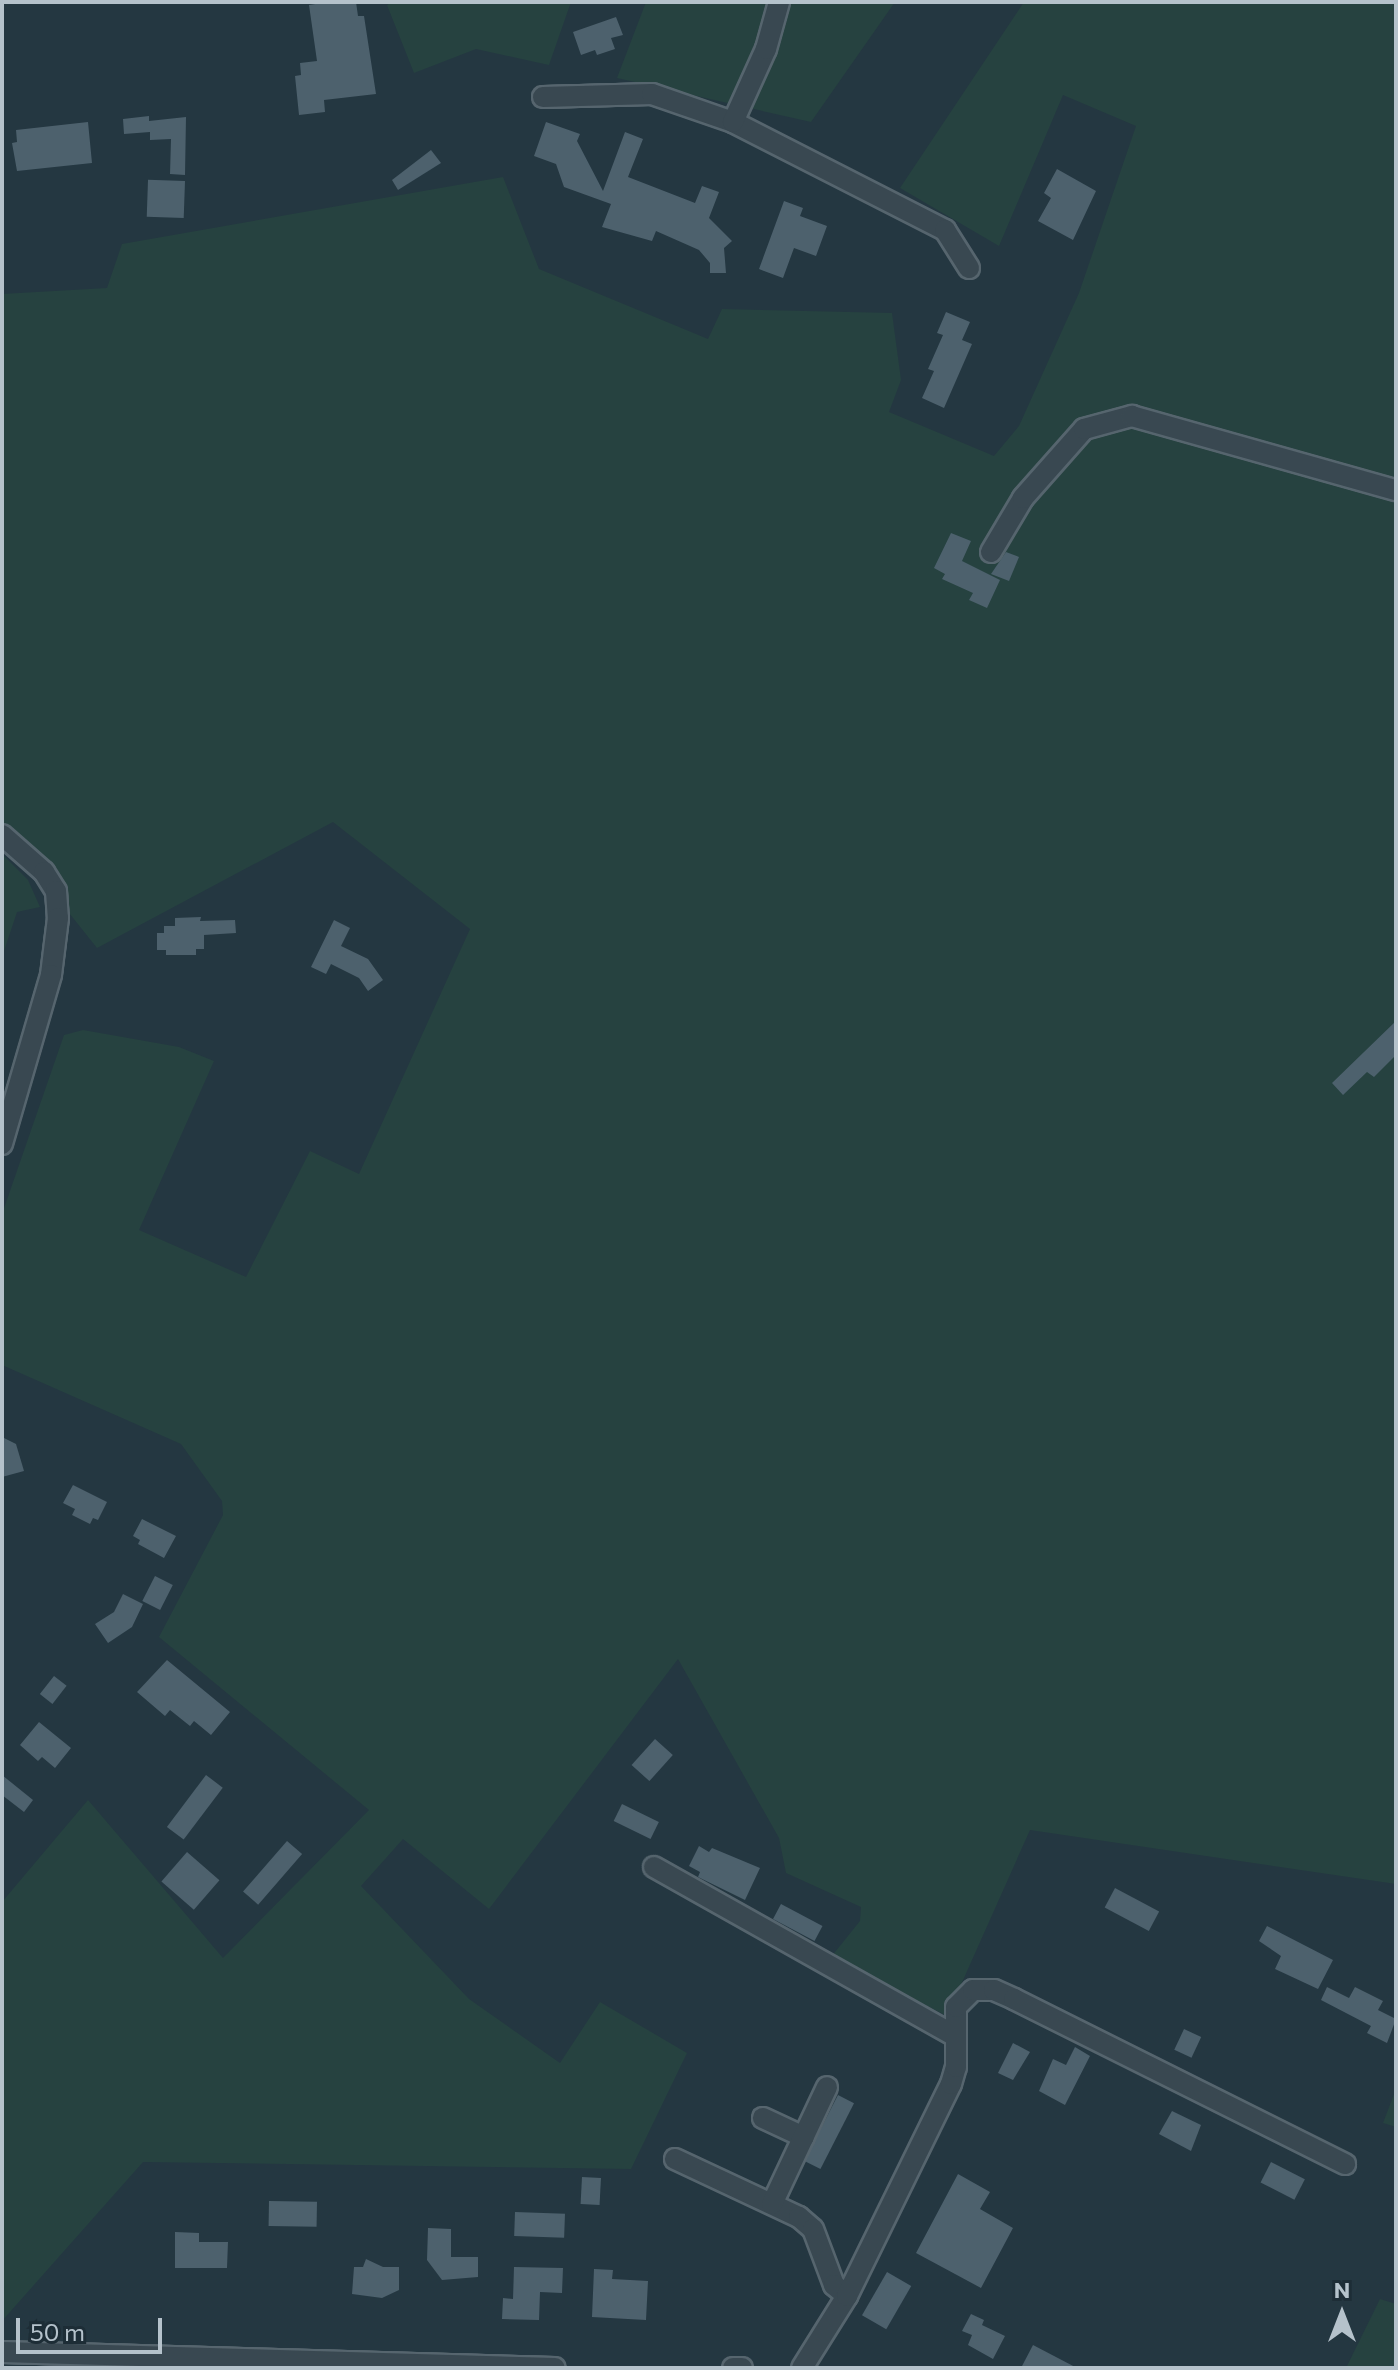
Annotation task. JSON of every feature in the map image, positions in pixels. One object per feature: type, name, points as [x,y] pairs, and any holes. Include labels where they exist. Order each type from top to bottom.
[{"type":"street","points":[[733,122],[766,49],[779,2]]},
{"type":"street","points":[[543,97],[652,94],[733,122],[945,230],[969,268]]},
{"type":"street","points":[[991,552],[1023,498],[1084,429],[1132,416],[1396,490]]},
{"type":"street","points":[[2,835],[44,872],[56,891],[58,918],[51,975],[2,1144]]},
{"type":"street","points":[[654,1867],[955,2036]]},
{"type":"street","points":[[802,2368],[847,2296],[951,2084],[956,2067],[956,2007],[973,1990],[994,1990],[1014,1999],[1345,2164]]},
{"type":"street","points":[[772,2204],[827,2087]]},
{"type":"street","points":[[763,2118],[804,2137]]},
{"type":"street","points":[[675,2159],[799,2217],[813,2229],[834,2285],[847,2296]]},
{"type":"street","points":[[2,2352],[308,2365],[555,2368]]},
{"type":"street","points":[[733,2368],[742,2368]]},
{"type":"green space","points":[[392,2],[571,2],[549,65],[476,49],[414,73],[387,5]]},
{"type":"green space","points":[[646,2],[895,2],[811,122],[617,78]]},
{"type":"green space","points":[[1024,2],[1396,2],[1396,1884],[1030,1830],[947,2016],[831,1957],[860,1921],[861,1907],[786,1873],[779,1838],[678,1659],[489,1909],[403,1839],[361,1886],[469,1999],[560,2063],[600,2002],[687,2053],[631,2169],[143,2162],[2,2321],[2,1902],[88,1800],[223,1958],[369,1810],[159,1637],[223,1515],[222,1501],[181,1444],[2,1365],[2,1214],[64,1035],[83,1030],[179,1047],[214,1061],[139,1230],[246,1277],[310,1151],[359,1174],[470,929],[333,822],[97,948],[2,829],[2,294],[107,288],[122,244],[503,177],[539,269],[708,339],[722,309],[892,313],[901,380],[889,412],[994,456],[1019,426],[1079,293],[1136,126],[1063,95],[999,246],[900,188]]},
{"type":"green space","points":[[2,854],[28,880],[40,907],[17,912],[2,957]]},
{"type":"green space","points":[[1396,2089],[1396,2127],[1383,2123]]},
{"type":"green space","points":[[1380,2299],[1396,2304],[1396,2368],[1346,2368]]},
{"type":"building","points":[[356,2],[358,16],[364,16],[376,94],[324,100],[325,112],[299,115],[295,76],[301,75],[300,63],[317,61],[309,5]]},
{"type":"building","points":[[616,17],[623,35],[611,38],[615,49],[597,55],[595,50],[581,55],[573,32]]},
{"type":"building","points":[[149,116],[149,121],[186,117],[185,175],[170,174],[171,139],[150,140],[150,132],[124,134],[123,119]]},
{"type":"building","points":[[88,122],[92,163],[17,171],[12,143],[17,142],[16,130]]},
{"type":"building","points":[[546,122],[580,134],[577,141],[603,191],[625,132],[643,139],[628,177],[695,203],[702,186],[719,192],[709,218],[732,241],[724,248],[726,273],[710,273],[710,263],[699,250],[656,231],[652,241],[602,227],[611,204],[564,187],[556,164],[534,156]]},
{"type":"building","points":[[431,150],[441,163],[398,190],[392,180]]},
{"type":"building","points":[[1057,169],[1096,191],[1073,240],[1038,221],[1051,198],[1044,193]]},
{"type":"building","points":[[148,180],[185,181],[184,218],[147,217]]},
{"type":"building","points":[[784,201],[803,208],[800,216],[827,226],[816,256],[794,248],[783,278],[759,269]]},
{"type":"building","points":[[946,312],[970,322],[962,340],[972,344],[944,408],[922,398],[934,371],[928,369],[943,335],[937,333]]},
{"type":"building","points":[[951,533],[971,541],[962,561],[1000,580],[987,608],[969,600],[973,593],[942,579],[945,574],[934,568]]},
{"type":"building","points":[[1006,552],[1019,557],[1009,581],[991,574]]},
{"type":"building","points":[[201,917],[200,921],[235,920],[236,933],[204,935],[204,949],[196,949],[196,955],[166,955],[166,950],[157,950],[157,933],[164,933],[164,926],[175,926],[175,918]]},
{"type":"building","points":[[334,920],[350,928],[341,946],[368,959],[383,980],[368,991],[359,978],[331,964],[326,974],[311,967]]},
{"type":"building","points":[[1396,1021],[1396,1055],[1374,1077],[1367,1072],[1343,1095],[1332,1083]]},
{"type":"building","points":[[2,1437],[16,1444],[24,1471],[2,1477]]},
{"type":"building","points":[[73,1485],[107,1502],[98,1520],[93,1518],[90,1524],[72,1515],[75,1509],[63,1503]]},
{"type":"building","points":[[142,1519],[176,1536],[164,1558],[138,1544],[140,1540],[133,1536]]},
{"type":"building","points":[[155,1576],[173,1585],[160,1610],[142,1601]]},
{"type":"building","points":[[123,1594],[143,1604],[132,1627],[108,1643],[95,1624],[114,1612]]},
{"type":"building","points":[[167,1660],[230,1712],[211,1735],[194,1721],[190,1726],[170,1710],[165,1716],[137,1692]]},
{"type":"building","points":[[54,1676],[67,1686],[52,1704],[40,1694]]},
{"type":"building","points":[[39,1722],[71,1748],[55,1768],[42,1757],[38,1761],[20,1745]]},
{"type":"building","points":[[655,1739],[673,1755],[649,1781],[632,1765]]},
{"type":"building","points":[[2,1775],[33,1800],[24,1812],[2,1795]]},
{"type":"building","points":[[206,1775],[223,1788],[184,1840],[167,1827]]},
{"type":"building","points":[[622,1804],[659,1822],[651,1839],[614,1821]]},
{"type":"building","points":[[287,1841],[302,1854],[258,1905],[243,1892]]},
{"type":"building","points":[[699,1846],[709,1852],[712,1848],[760,1868],[745,1900],[698,1877],[700,1872],[689,1866]]},
{"type":"building","points":[[187,1852],[219,1880],[194,1910],[161,1881]]},
{"type":"building","points":[[1115,1888],[1159,1911],[1149,1931],[1105,1907]]},
{"type":"building","points":[[781,1904],[822,1926],[815,1941],[773,1919]]},
{"type":"building","points":[[1267,1926],[1333,1960],[1318,1989],[1275,1969],[1281,1956],[1259,1941]]},
{"type":"building","points":[[1327,1987],[1349,1998],[1355,1987],[1383,2001],[1378,2010],[1396,2019],[1387,2043],[1367,2033],[1371,2026],[1321,2000]]},
{"type":"building","points":[[1184,2029],[1201,2037],[1191,2058],[1174,2050]]},
{"type":"building","points":[[1013,2043],[1030,2052],[1013,2080],[998,2073]]},
{"type":"building","points":[[1075,2047],[1090,2056],[1065,2105],[1039,2091],[1053,2059],[1066,2065]]},
{"type":"building","points":[[838,2095],[854,2103],[820,2169],[804,2161]]},
{"type":"building","points":[[1172,2111],[1201,2125],[1191,2151],[1159,2134]]},
{"type":"building","points":[[1271,2162],[1305,2179],[1294,2200],[1261,2182]]},
{"type":"building","points":[[958,2174],[990,2192],[980,2209],[1013,2228],[981,2288],[916,2253]]},
{"type":"building","points":[[582,2177],[601,2178],[600,2205],[581,2204]]},
{"type":"building","points":[[269,2201],[317,2202],[317,2227],[269,2226]]},
{"type":"building","points":[[515,2212],[565,2214],[564,2238],[514,2236]]},
{"type":"building","points":[[428,2228],[451,2229],[451,2257],[478,2257],[478,2277],[442,2280],[427,2260]]},
{"type":"building","points":[[175,2232],[199,2233],[199,2242],[228,2242],[227,2268],[175,2268]]},
{"type":"building","points":[[366,2259],[383,2267],[399,2267],[399,2290],[382,2298],[352,2294],[354,2267],[363,2267]]},
{"type":"building","points":[[514,2267],[563,2268],[562,2293],[540,2292],[539,2320],[502,2319],[503,2298],[513,2299]]},
{"type":"building","points":[[594,2269],[613,2270],[612,2279],[648,2281],[646,2320],[592,2317]]},
{"type":"building","points":[[887,2272],[911,2286],[886,2329],[862,2315]]},
{"type":"building","points":[[971,2314],[984,2320],[982,2325],[1005,2336],[993,2359],[968,2345],[972,2335],[962,2331]]},
{"type":"building","points":[[1033,2345],[1077,2368],[1021,2368]]}]
